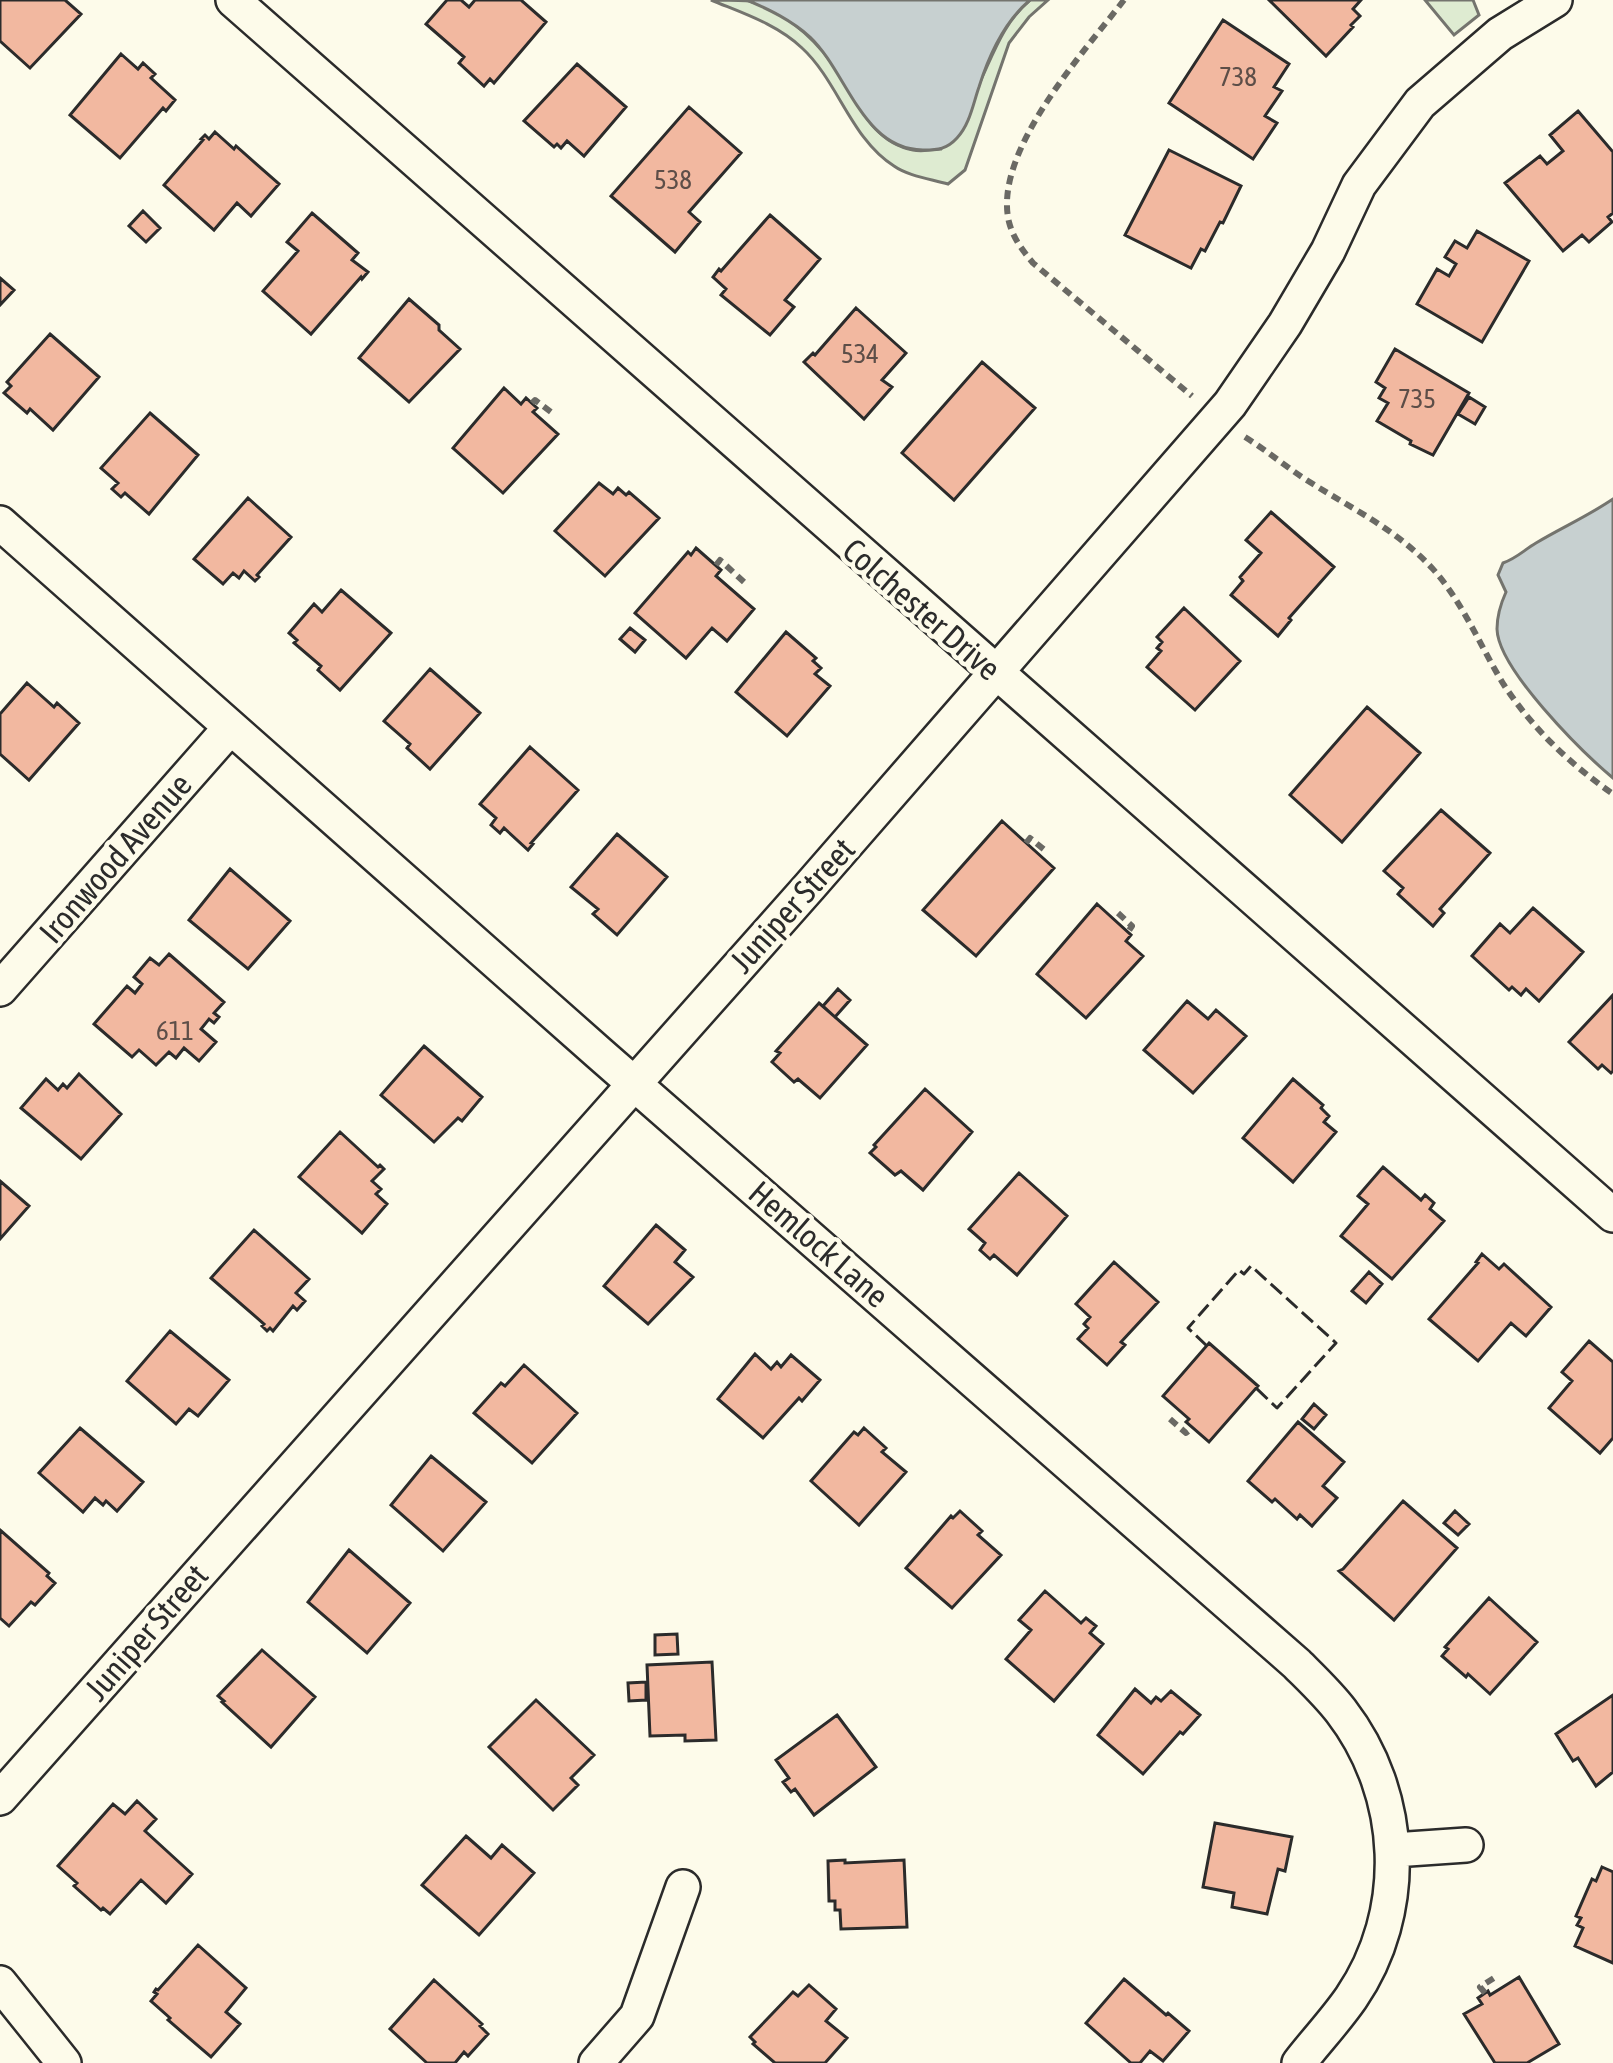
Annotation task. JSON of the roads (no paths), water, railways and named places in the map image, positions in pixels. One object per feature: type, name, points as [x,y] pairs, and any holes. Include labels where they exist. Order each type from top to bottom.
[{"type":"street","name":"Colchester Drive","points":[[233,0],[1613,1215]]},
{"type":"street","name":"Juniper Street","points":[[0,1798],[1231,404],[1285,324],[1359,185],[1420,104],[1500,34],[1555,0]]},
{"type":"street","name":"Hemlock Lane","points":[[0,523],[1316,1683],[1342,1713],[1372,1765],[1384,1799],[1394,1850],[1392,1894],[1382,1936],[1367,1969],[1351,1997],[1298,2063]]},
{"type":"street","name":"Ironwood Avenue","points":[[0,989],[230,728]]},
{"type":"street","points":[[1394,1850],[1466,1845]]},
{"type":"street","points":[[596,2063],[637,2016],[683,1887]]},
{"type":"street","points":[[0,1983],[64,2063]]}]
